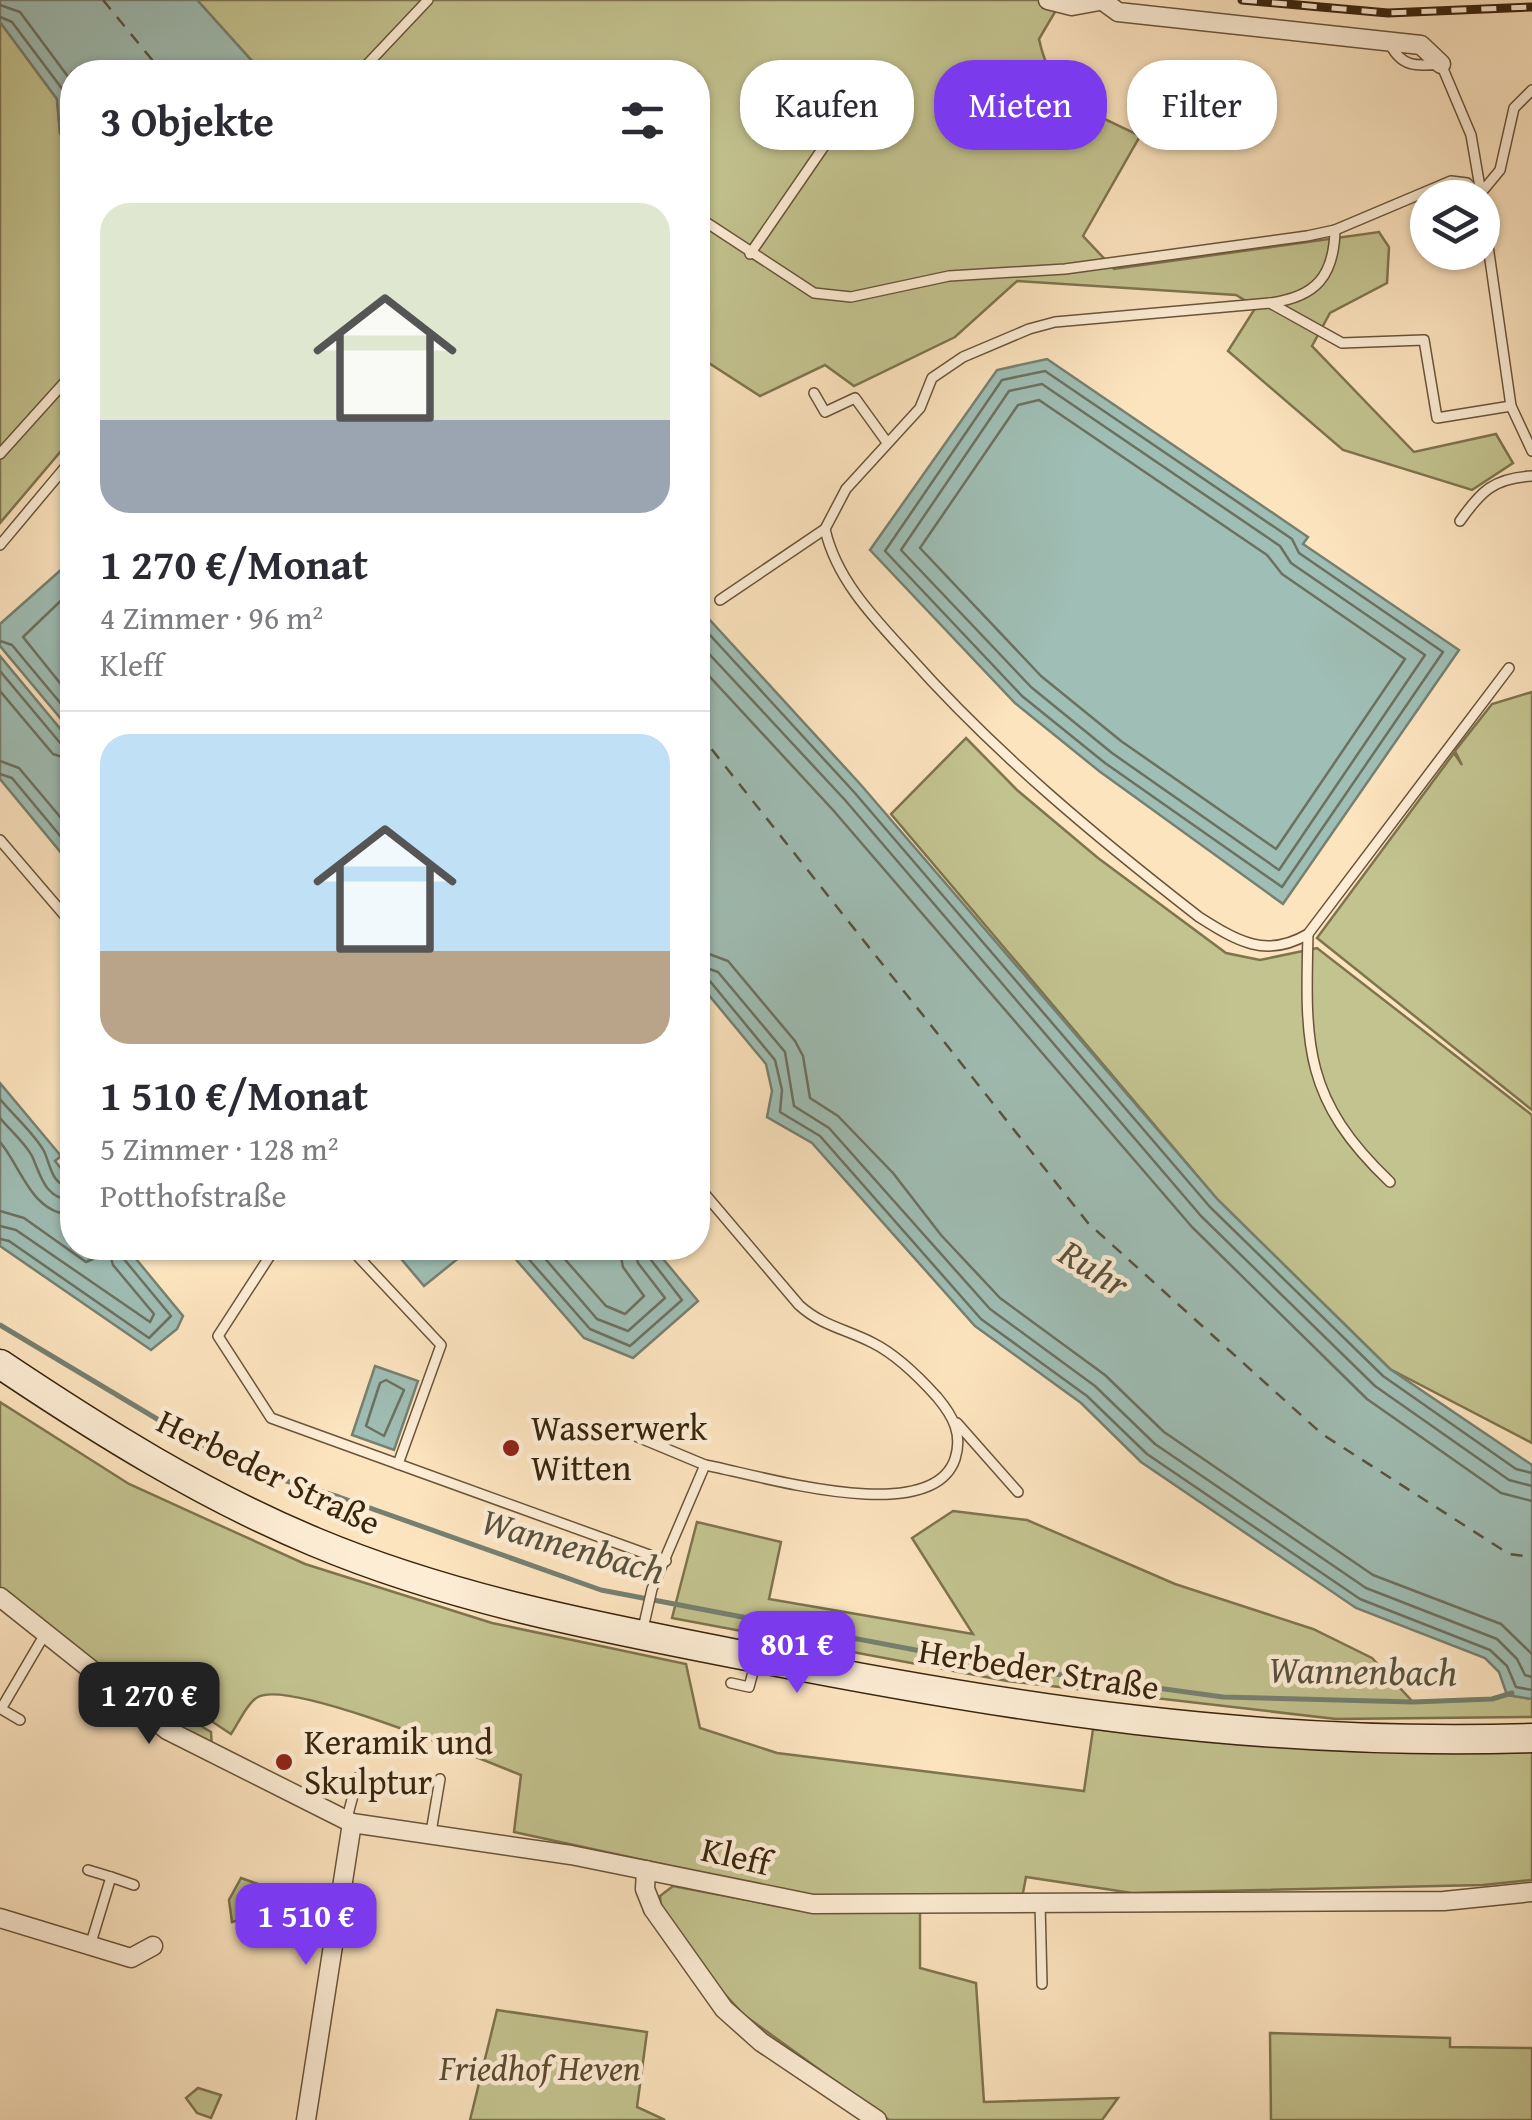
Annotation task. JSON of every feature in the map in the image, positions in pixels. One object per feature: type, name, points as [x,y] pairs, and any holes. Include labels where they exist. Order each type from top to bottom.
[{"type":"main road","name":"Herbeder Straße","points":[[0,1364],[150,1459],[314,1542],[429,1583],[641,1635],[1023,1707],[1177,1728],[1338,1738],[1532,1738]]},
{"type":"street","points":[[1048,0],[1072,6],[1104,0],[1118,12],[1308,36],[1421,45],[1441,64]]},
{"type":"street","name":"Kleff","points":[[0,1597],[46,1632],[76,1662],[166,1730],[266,1784],[350,1821],[646,1870],[814,1904],[1444,1901],[1532,1892]]},
{"type":"street","points":[[306,2120],[350,1821]]},
{"type":"street","points":[[646,1870],[645,1889],[653,1909],[724,2009],[761,2042],[877,2120]]},
{"type":"street","points":[[0,1918],[131,1958],[153,1946]]},
{"type":"lane","points":[[371,60],[428,0]]},
{"type":"lane","points":[[1441,64],[1471,135],[1479,180]]},
{"type":"lane","points":[[1494,180],[1500,170],[1514,108],[1532,90]]},
{"type":"lane","points":[[750,254],[822,150]]},
{"type":"lane","points":[[710,226],[814,293],[851,297],[949,276],[1064,269],[1335,230],[1410,198]]},
{"type":"lane","points":[[720,600],[824,529],[846,488],[920,408],[932,378],[962,357],[1002,338],[1055,322],[1302,297],[1329,274],[1335,230]]},
{"type":"lane","points":[[1492,270],[1511,406],[1532,451]]},
{"type":"lane","points":[[1270,303],[1342,344],[1424,340],[1437,418],[1511,406]]},
{"type":"lane","points":[[0,454],[60,387]]},
{"type":"lane","points":[[814,393],[825,412],[855,398],[886,441]]},
{"type":"lane","points":[[0,545],[60,473]]},
{"type":"lane","points":[[1460,522],[1481,491],[1492,483],[1532,476]]},
{"type":"lane","points":[[824,529],[835,564],[874,617],[956,709],[1056,802],[1226,934],[1263,949],[1290,945],[1308,934],[1509,668]]},
{"type":"lane","points":[[0,840],[60,910]]},
{"type":"lane","points":[[1308,934],[1309,1055],[1324,1099],[1345,1133],[1390,1182]]},
{"type":"lane","points":[[710,1200],[799,1306],[816,1320],[876,1344],[903,1363],[1018,1492]]},
{"type":"lane","points":[[268,1260],[218,1336],[271,1418],[666,1562]]},
{"type":"lane","points":[[361,1260],[440,1346],[398,1464]]},
{"type":"lane","points":[[621,1430],[705,1465],[878,1497],[908,1495],[939,1482],[954,1464],[960,1439],[952,1417]]},
{"type":"lane","points":[[641,1635],[652,1589],[705,1465]]},
{"type":"lane","points":[[20,1720],[1,1710],[46,1632]]},
{"type":"lane","points":[[731,1683],[749,1687],[756,1658]]},
{"type":"lane","points":[[350,1821],[358,1777]]},
{"type":"lane","points":[[431,1832],[440,1779]]},
{"type":"lane","points":[[88,1870],[134,1885]]},
{"type":"lane","points":[[90,1946],[111,1878]]},
{"type":"lane","points":[[1040,1903],[1042,1984]]},
{"type":"green space","points":[[197,0],[1062,0],[1039,39],[1045,60],[934,60],[934,150],[1107,150],[1107,120],[1127,130],[1127,150],[1132,150],[1083,236],[1114,269],[1379,232],[1389,247],[1387,283],[1330,313],[1312,346],[1414,452],[1496,434],[1513,463],[1472,490],[1343,450],[1228,351],[1256,307],[1236,295],[1017,281],[955,337],[854,386],[825,365],[760,396],[710,364],[710,60],[251,60]]},
{"type":"green space","points":[[0,22],[57,99],[60,452],[0,523]]},
{"type":"green space","points":[[1532,692],[1532,1110],[1317,938],[1454,753],[1462,765],[1455,751],[1492,704]]},
{"type":"green space","points":[[966,738],[1017,790],[1098,858],[1226,953],[1260,960],[1317,948],[1532,1115],[1532,1443],[1390,1369],[1218,1200],[891,814]]},
{"type":"green space","points":[[0,1402],[129,1484],[305,1564],[492,1623],[686,1664],[700,1728],[777,1753],[1084,1791],[1093,1729],[1367,1750],[1532,1751],[1532,1880],[1483,1885],[1132,1893],[1026,1877],[1022,1898],[842,1898],[800,1894],[514,1832],[521,1775],[386,1723],[307,1699],[258,1697],[231,1734],[187,1705],[179,1713],[211,1732],[212,1749],[171,1728],[102,1666],[84,1660],[0,1590]]},
{"type":"green space","points":[[953,1511],[1027,1520],[1175,1584],[1313,1629],[1372,1658],[1413,1702],[1507,1695],[1532,1699],[1532,1717],[1336,1719],[1007,1681],[672,1618],[697,1522],[781,1542],[769,1599],[973,1634],[912,1538]]},
{"type":"green space","points":[[241,1878],[272,1889],[264,1924],[245,1918],[232,1922],[229,1900]]},
{"type":"green space","points":[[673,1886],[778,1906],[920,1912],[920,1968],[976,1983],[984,2102],[1118,2098],[1102,2120],[889,2120],[744,2015],[707,1975],[661,1908],[660,1896]]},
{"type":"green space","name":"Friedhof Heven","points":[[497,2010],[647,2032],[637,2107],[665,2120],[470,2120]]},
{"type":"green space","points":[[1270,2033],[1450,2038],[1450,2047],[1532,2048],[1532,2120],[1271,2120]]},
{"type":"green space","points":[[198,2088],[221,2095],[211,2118],[197,2113],[186,2098]]},
{"type":"water","points":[[0,0],[197,0],[251,60],[60,60],[60,133],[57,99],[0,22]]},
{"type":"water","points":[[1047,359],[1308,537],[1303,544],[1459,650],[1283,904],[1099,771],[1015,703],[870,550],[997,370]]},
{"type":"water","points":[[60,571],[60,718],[0,646],[0,624]]},
{"type":"water","name":"Ruhr","points":[[710,620],[861,785],[1218,1200],[1390,1369],[1532,1465],[1532,1699],[1507,1695],[1499,1672],[1485,1658],[1356,1608],[1141,1462],[1081,1403],[975,1326],[812,1143],[767,1117],[772,1091],[766,1064],[710,996]]},
{"type":"water","points":[[0,656],[60,728],[60,852],[0,779]]},
{"type":"water","points":[[0,1083],[60,1155],[55,1161],[60,1167],[60,1260],[137,1260],[183,1316],[177,1329],[151,1350],[0,1246]]},
{"type":"water","points":[[402,1260],[456,1260],[424,1286]]},
{"type":"water","points":[[516,1260],[664,1260],[698,1301],[633,1358],[584,1338]]},
{"type":"water","points":[[375,1366],[418,1381],[394,1450],[352,1435]]},
{"type":"waterway","name":"Wannenbach","points":[[0,1325],[234,1465],[339,1497],[601,1590],[1010,1668],[1223,1697],[1413,1702],[1492,1699],[1512,1693]]},
{"type":"ferry route","points":[[103,0],[152,60]]},
{"type":"ferry route","points":[[710,747],[1088,1223],[1322,1434],[1509,1554],[1532,1557]]},
{"type":"railway","points":[[1242,0],[1388,13],[1532,7]]},
{"type":"place","name":"Wasserwerk Witten","points":[[511,1448]]},
{"type":"place","name":"Keramik und Skulptur","points":[[284,1762]]}]
